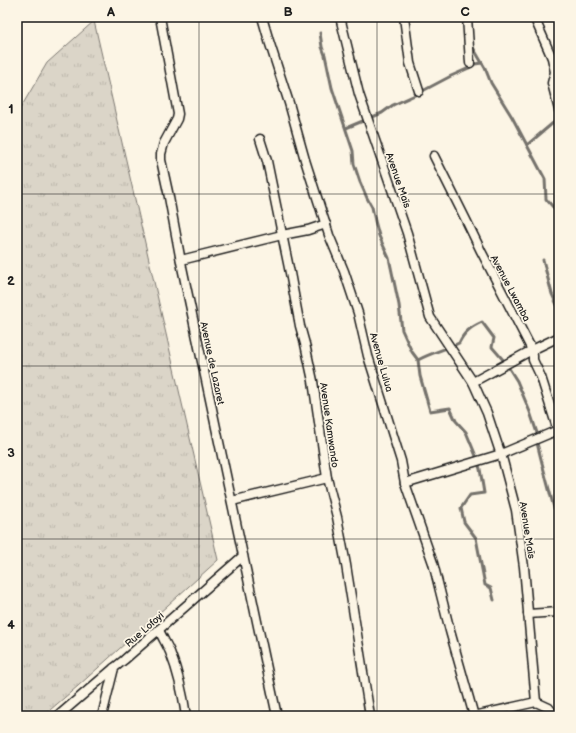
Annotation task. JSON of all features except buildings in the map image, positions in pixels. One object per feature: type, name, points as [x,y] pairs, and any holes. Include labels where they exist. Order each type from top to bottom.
[{"type":"street","name":"Avenue de Lazaret","points":[[160,17],[178,114],[177,119],[164,143],[161,160],[277,716]]},
{"type":"street","name":"Avenue Lulua","points":[[262,17],[329,235],[344,271],[358,313],[368,356],[401,461],[405,483],[433,564],[474,716]]},
{"type":"street","name":"Avenue Maïs","points":[[340,17],[359,94],[407,232],[430,317],[474,382],[488,413],[501,454],[516,510],[524,567],[536,702]]},
{"type":"street","points":[[404,17],[410,63],[419,91]]},
{"type":"street","points":[[466,17],[470,63]]},
{"type":"street","points":[[534,17],[552,58],[555,72],[552,83],[559,110]]},
{"type":"street","name":"Avenue Kamwando","points":[[260,139],[267,161],[300,326],[313,380],[327,478],[337,517],[346,565],[370,716]]},
{"type":"street","name":"Avenue Lwamba","points":[[434,156],[532,350],[534,356],[533,360],[540,376],[558,432]]},
{"type":"street","points":[[181,260],[308,230],[326,224]]},
{"type":"street","points":[[474,382],[559,337]]},
{"type":"street","points":[[405,483],[501,454],[558,432]]},
{"type":"street","points":[[232,501],[327,478]]},
{"type":"street","name":"Rue Lofoyi","points":[[58,716],[243,556]]},
{"type":"street","points":[[528,614],[559,612]]},
{"type":"street","points":[[159,630],[173,660],[181,686],[186,716]]},
{"type":"street","points":[[102,716],[114,668]]},
{"type":"street","points":[[474,716],[536,702],[549,708],[555,716]]},
{"type":"green space","points":[[94,21],[218,560],[43,716],[17,716],[17,114],[47,63]]},
{"type":"waterway","points":[[320,33],[332,88],[353,151],[354,164],[360,182],[372,207],[379,236],[389,258],[399,305],[402,330],[412,352],[418,360],[420,376],[430,411],[450,408],[456,421],[466,432],[480,469],[484,493],[470,495],[461,508],[464,522],[476,538],[485,585],[491,588],[494,600]]},
{"type":"waterway","points":[[471,44],[485,68],[491,83],[512,117],[545,179],[546,199],[559,211]]},
{"type":"waterway","points":[[346,128],[382,113],[393,105],[475,64],[482,63]]},
{"type":"waterway","points":[[527,145],[553,123],[559,122]]},
{"type":"waterway","points":[[543,260],[552,294],[559,309]]},
{"type":"waterway","points":[[418,360],[459,343],[468,330],[482,322],[494,338],[492,347],[505,362],[517,381],[530,412],[538,436],[537,443],[554,508],[559,508]]}]
